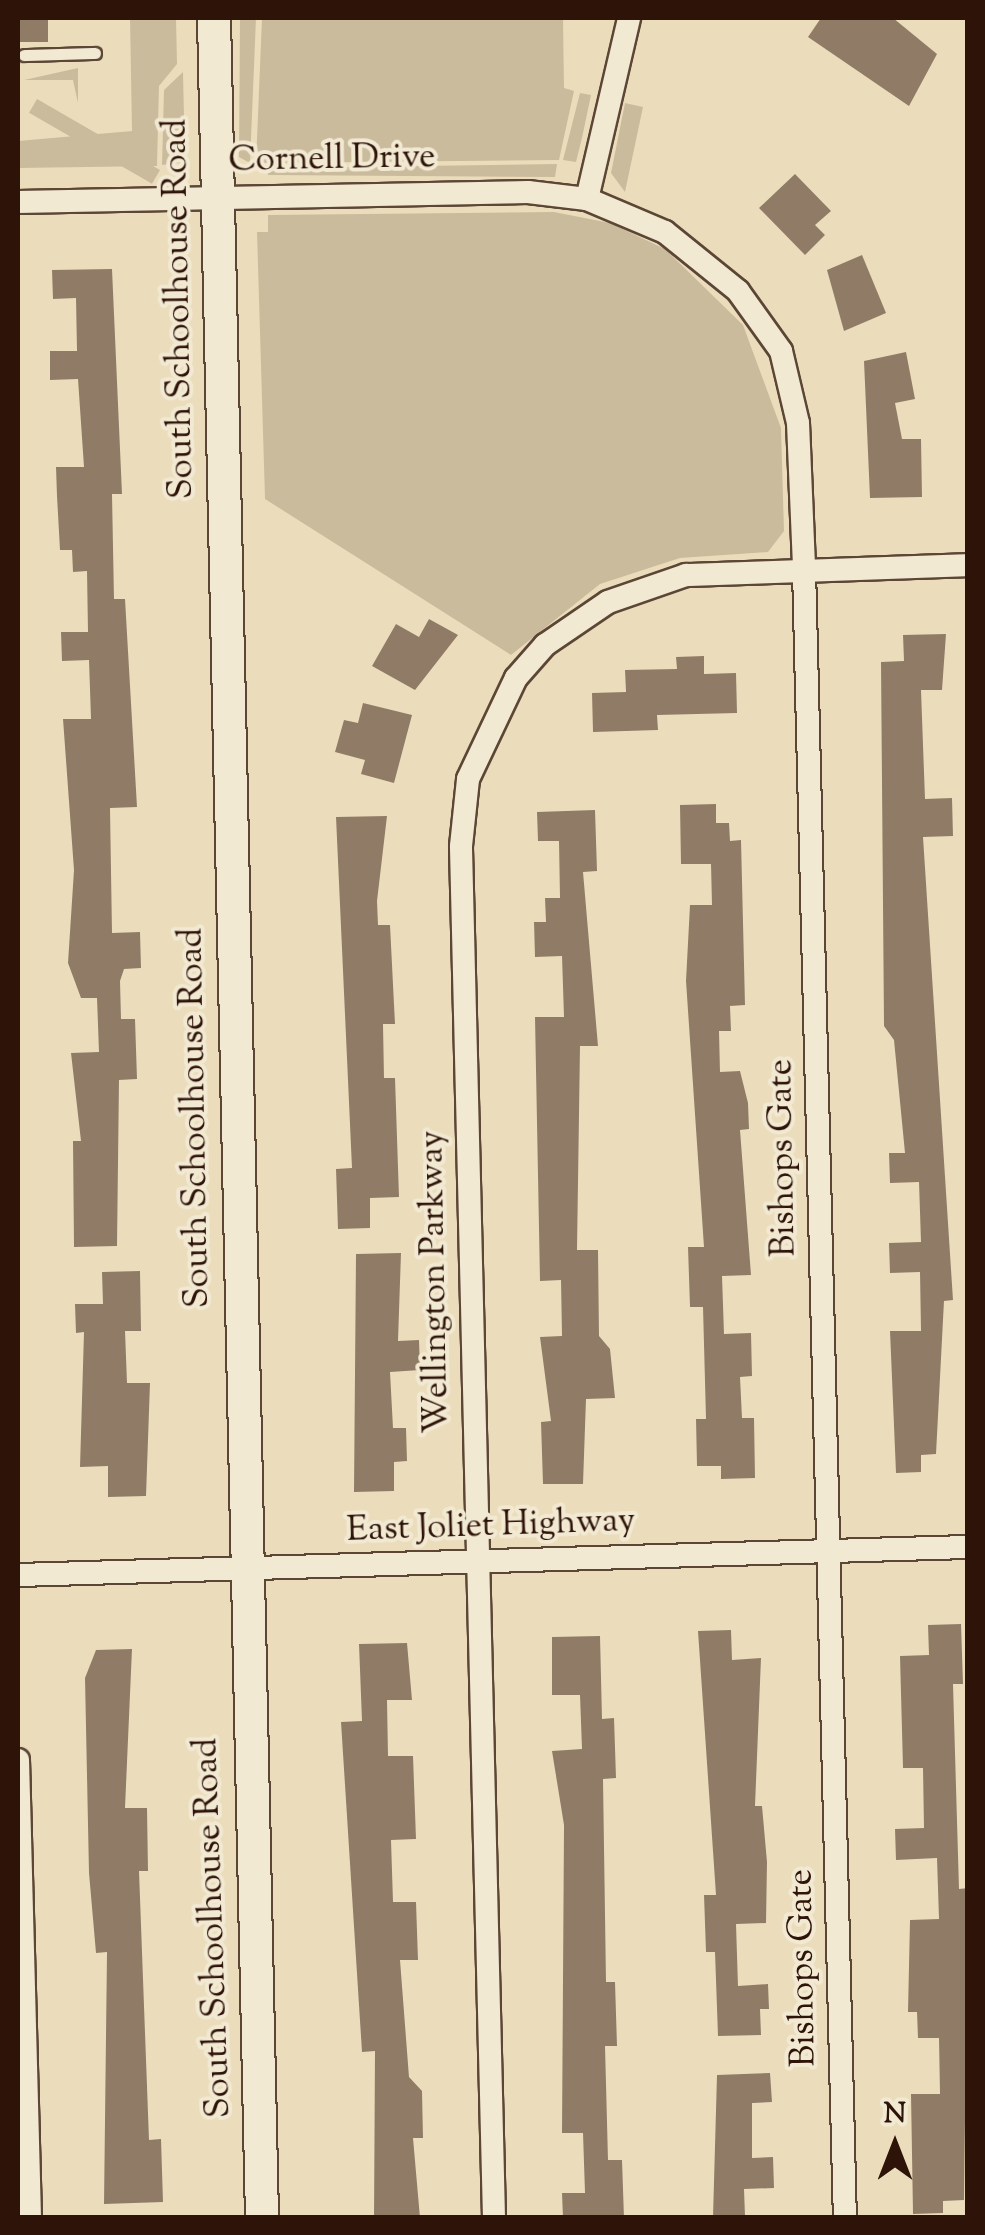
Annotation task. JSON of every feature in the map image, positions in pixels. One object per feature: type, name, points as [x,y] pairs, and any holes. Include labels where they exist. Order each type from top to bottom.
[{"type":"street","name":"South Schoolhouse Road","points":[[214,18],[262,2218]]},
{"type":"street","points":[[587,199],[629,18]]},
{"type":"street","name":"Cornell Drive","points":[[18,202],[218,197],[587,199]]},
{"type":"street","name":"Bishops Gate","points":[[587,199],[665,232],[738,291],[780,351],[798,423],[845,2218]]},
{"type":"street","name":"Wellington Parkway","points":[[494,2218],[461,846],[480,743],[546,644],[608,602],[686,575],[968,565]]},
{"type":"street","name":"East Joliet Highway","points":[[18,1575],[968,1547]]},
{"type":"street","points":[[18,1760],[30,2218]]},
{"type":"lane","points":[[24,55],[96,53]]},
{"type":"shaded area","points":[[130,18],[176,18],[177,64],[159,86],[157,166],[18,168],[18,141],[132,131]]},
{"type":"shaded area","points":[[240,18],[256,18],[250,163],[239,157]]},
{"type":"shaded area","points":[[262,18],[563,18],[564,88],[574,91],[559,160],[256,163]]},
{"type":"shaded area","points":[[78,68],[78,103],[73,80],[24,80]]},
{"type":"shaded area","points":[[183,72],[185,162],[162,165],[164,90]]},
{"type":"shaded area","points":[[580,93],[591,95],[576,162],[563,160]]},
{"type":"shaded area","points":[[37,99],[160,170],[152,184],[29,113]]},
{"type":"shaded area","points":[[625,103],[643,107],[625,192],[611,173]]},
{"type":"shaded area","points":[[557,164],[555,177],[268,175],[268,168]]},
{"type":"shaded area","points":[[554,212],[610,223],[665,249],[743,325],[781,428],[784,531],[768,552],[680,558],[600,584],[511,655],[265,499],[257,232],[268,232],[268,215]]},
{"type":"building","points":[[18,18],[48,18],[48,42],[18,42]]},
{"type":"building","points":[[821,18],[893,18],[937,54],[909,106],[808,37]]},
{"type":"building","points":[[795,174],[831,211],[815,225],[825,235],[805,255],[759,208]]},
{"type":"building","points":[[862,255],[886,313],[844,331],[827,270]]},
{"type":"building","points":[[112,269],[122,494],[112,494],[114,599],[125,599],[137,807],[110,808],[112,933],[140,932],[141,968],[124,969],[120,981],[121,1019],[135,1019],[137,1079],[119,1080],[117,1246],[74,1247],[73,1141],[81,1141],[71,1053],[99,1052],[97,998],[81,998],[68,963],[74,870],[63,719],[91,719],[89,660],[62,661],[61,632],[88,632],[87,571],[73,572],[72,550],[60,550],[56,467],[84,467],[78,379],[50,380],[50,351],[77,351],[76,298],[53,299],[52,270]]},
{"type":"building","points":[[906,352],[915,399],[895,403],[902,439],[921,439],[922,497],[870,498],[864,361]]},
{"type":"building","points":[[429,619],[458,635],[415,690],[372,666],[396,624],[419,637]]},
{"type":"building","points":[[946,634],[942,690],[921,690],[925,799],[952,798],[953,836],[923,837],[953,1300],[944,1301],[936,1454],[921,1455],[921,1472],[896,1473],[890,1331],[921,1331],[920,1272],[890,1273],[889,1243],[921,1242],[919,1182],[890,1183],[889,1153],[905,1153],[894,1040],[884,1026],[881,662],[904,661],[903,635]]},
{"type":"building","points":[[704,656],[704,674],[736,673],[737,713],[657,715],[658,730],[593,732],[592,693],[626,692],[625,670],[677,669],[676,657]]},
{"type":"building","points":[[363,703],[412,715],[394,783],[361,774],[365,760],[335,752],[344,720],[358,723]]},
{"type":"building","points":[[716,804],[716,823],[729,823],[730,841],[741,840],[745,1005],[730,1006],[731,1031],[719,1031],[720,1072],[740,1071],[748,1103],[749,1129],[740,1130],[751,1275],[722,1276],[724,1334],[751,1333],[752,1376],[740,1377],[742,1418],[754,1418],[755,1478],[721,1479],[721,1466],[697,1466],[696,1419],[706,1419],[703,1307],[690,1307],[688,1247],[704,1247],[686,981],[690,905],[712,905],[711,864],[681,864],[680,805]]},
{"type":"building","points":[[595,810],[597,871],[583,872],[598,1046],[580,1046],[577,1250],[598,1250],[599,1336],[610,1349],[615,1398],[586,1399],[583,1484],[543,1484],[541,1422],[551,1421],[540,1337],[562,1336],[561,1280],[540,1281],[535,1017],[564,1017],[562,956],[535,957],[534,922],[546,922],[545,898],[560,898],[559,841],[538,841],[537,812]]},
{"type":"building","points":[[387,816],[377,901],[378,925],[390,925],[395,1024],[383,1024],[384,1078],[395,1078],[399,1197],[370,1198],[370,1228],[338,1229],[336,1169],[352,1168],[336,817]]},
{"type":"building","points":[[401,1253],[398,1341],[419,1340],[420,1370],[390,1372],[393,1428],[406,1428],[407,1461],[394,1462],[394,1491],[354,1492],[356,1254]]},
{"type":"building","points":[[140,1271],[141,1331],[125,1331],[127,1383],[150,1383],[146,1496],[108,1497],[108,1466],[80,1467],[84,1332],[76,1333],[75,1304],[103,1304],[102,1272]]},
{"type":"building","points":[[961,1624],[963,1684],[953,1684],[959,1889],[968,1888],[964,2200],[943,2201],[943,2213],[913,2214],[911,2094],[940,2094],[939,2038],[918,2038],[917,2012],[908,2012],[910,1920],[939,1919],[937,1858],[896,1860],[895,1829],[924,1828],[923,1768],[903,1768],[900,1656],[929,1655],[928,1625]]},
{"type":"building","points":[[731,1630],[732,1660],[761,1658],[755,1806],[762,1806],[767,1862],[766,1923],[736,1924],[738,1986],[768,1984],[769,2009],[760,2009],[761,2035],[718,2036],[715,1952],[706,1952],[704,1895],[716,1895],[698,1631]]},
{"type":"building","points":[[600,1636],[602,1719],[614,1718],[616,1778],[603,1779],[606,1982],[615,1982],[617,2046],[605,2046],[608,2160],[622,2160],[624,2218],[563,2218],[562,2193],[585,2193],[583,2133],[562,2133],[564,1825],[552,1751],[582,1749],[580,1695],[552,1695],[552,1637]]},
{"type":"building","points":[[407,1643],[412,1700],[387,1700],[388,1756],[413,1756],[416,1839],[391,1840],[393,1902],[416,1902],[418,1960],[400,1960],[409,2077],[422,2091],[423,2138],[413,2138],[420,2218],[374,2218],[375,2051],[362,2052],[341,1722],[362,1721],[359,1644]]},
{"type":"building","points":[[132,1649],[125,1808],[147,1808],[148,1871],[139,1871],[149,2140],[161,2139],[163,2202],[104,2204],[107,1952],[96,1953],[89,1873],[85,1678],[96,1650]]},
{"type":"building","points":[[770,2073],[772,2102],[752,2103],[752,2158],[773,2157],[774,2188],[744,2189],[745,2216],[713,2217],[717,2075]]}]
